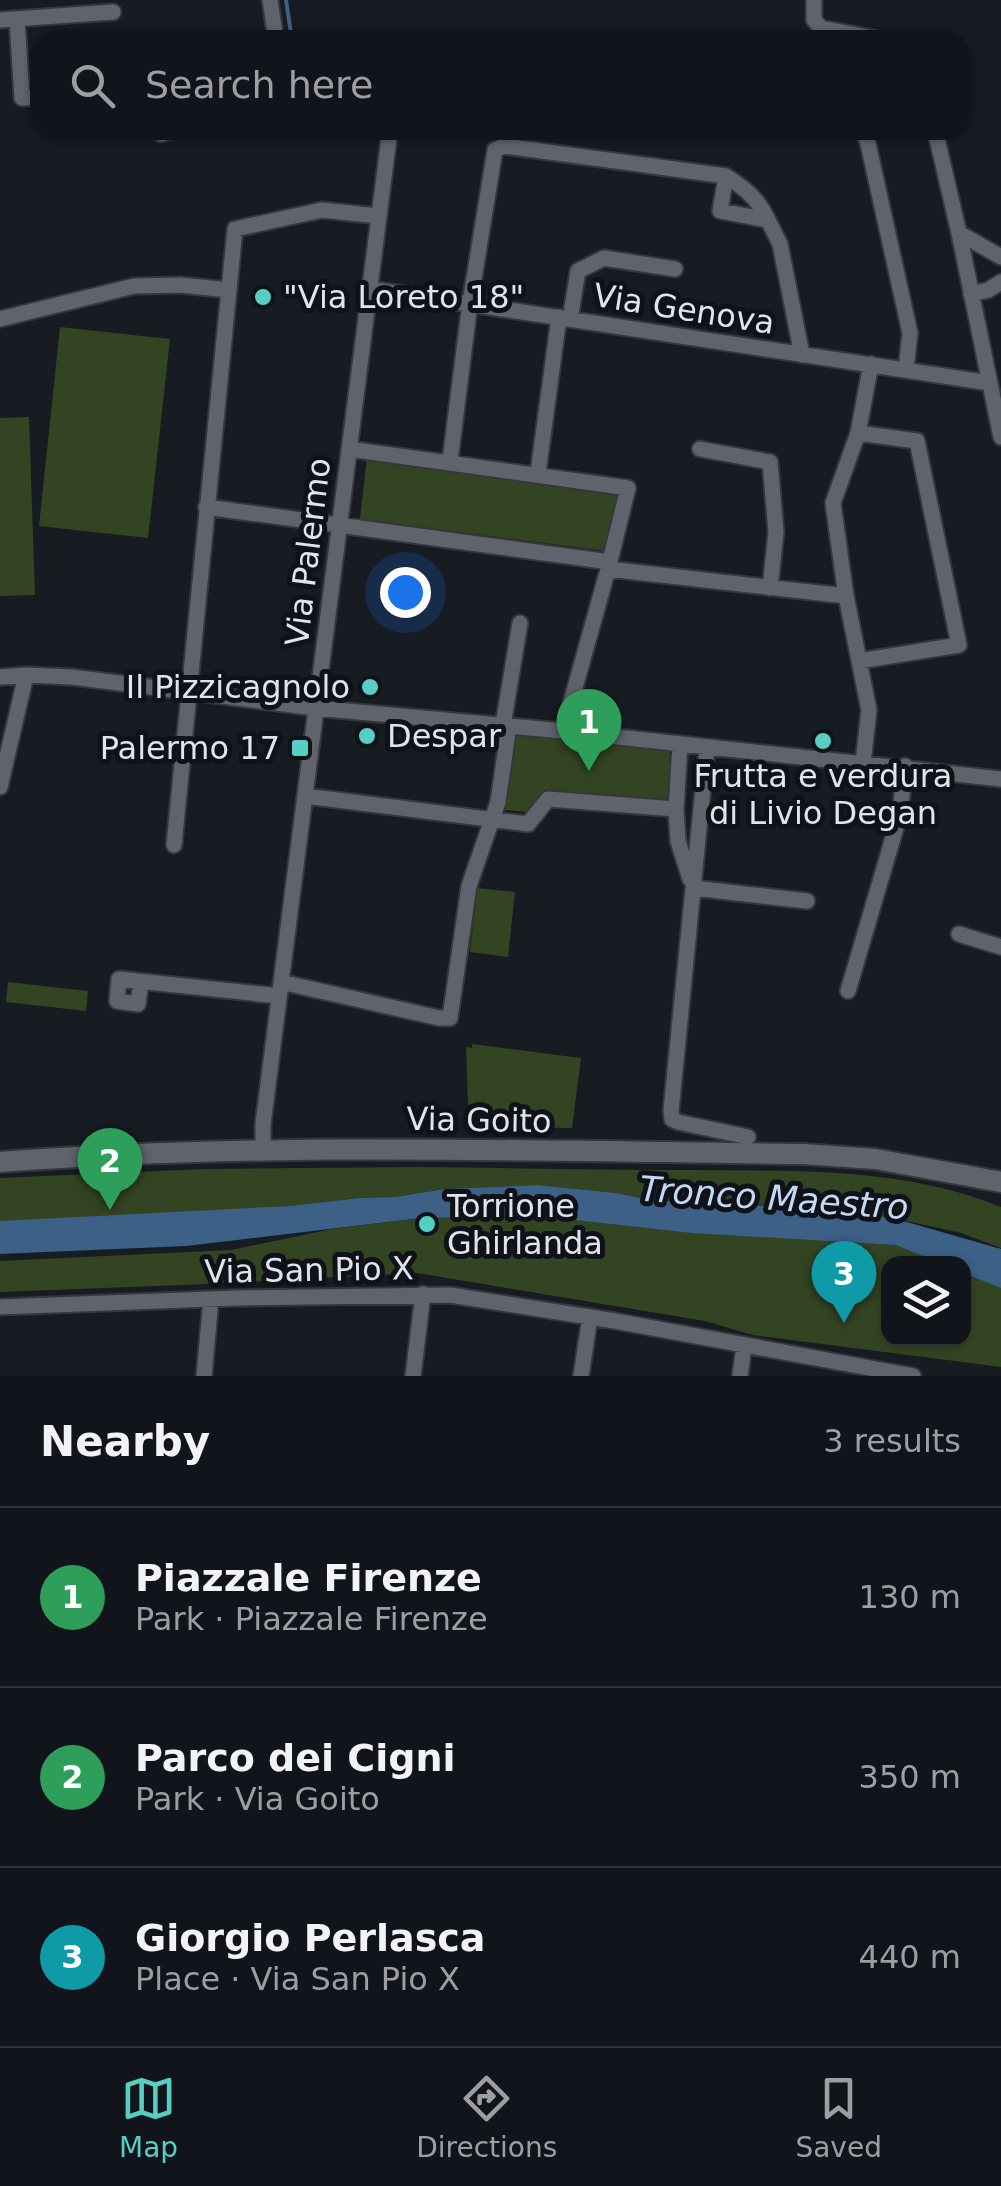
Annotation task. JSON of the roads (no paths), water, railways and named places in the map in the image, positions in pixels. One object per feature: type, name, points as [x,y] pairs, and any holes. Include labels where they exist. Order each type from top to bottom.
[{"type":"main road","name":"Via Goito","points":[[0,1162],[262,1150],[803,1154],[892,1162],[1001,1182]]},
{"type":"main road","name":"Via Goito","points":[[956,1175],[1001,1196]]},
{"type":"street","points":[[270,0],[274,30]]},
{"type":"street","points":[[814,0],[814,20],[821,28],[831,30]]},
{"type":"street","points":[[0,20],[113,12]]},
{"type":"street","points":[[17,19],[23,107],[30,103]]},
{"type":"street","name":"Via Palermo","points":[[262,1150],[389,140]]},
{"type":"street","points":[[867,140],[910,334],[906,369]]},
{"type":"street","points":[[937,140],[1001,437]]},
{"type":"street","points":[[450,462],[495,150],[504,146],[726,176],[748,190],[760,204],[780,244],[802,355]]},
{"type":"street","points":[[726,176],[720,210],[768,220]]},
{"type":"street","points":[[174,846],[235,230],[322,210],[378,216]]},
{"type":"street","points":[[959,233],[1001,257]]},
{"type":"street","points":[[538,474],[564,318],[578,271],[604,258],[675,269]]},
{"type":"street","points":[[971,294],[1001,282]]},
{"type":"street","points":[[0,319],[134,286],[229,290]]},
{"type":"street","name":"Via Genova","points":[[370,289],[990,384]]},
{"type":"street","points":[[863,763],[869,710],[846,596],[833,502],[858,433],[870,364]]},
{"type":"street","points":[[858,433],[916,441],[959,645],[859,661]]},
{"type":"street","points":[[349,448],[628,488],[563,731]]},
{"type":"street","points":[[700,448],[770,462],[776,532],[770,588]]},
{"type":"street","points":[[206,507],[846,596]]},
{"type":"street","points":[[141,982],[280,989],[447,1020],[452,1016],[469,886],[498,802],[520,623]]},
{"type":"street","points":[[0,787],[26,675]]},
{"type":"street","points":[[0,677],[72,677],[315,708],[1001,778]]},
{"type":"street","points":[[680,744],[678,841],[692,888]]},
{"type":"street","points":[[707,748],[672,1119],[748,1136]]},
{"type":"street","points":[[848,991],[900,814],[905,766]]},
{"type":"street","points":[[305,796],[528,824],[548,799],[676,810]]},
{"type":"street","points":[[692,888],[807,901]]},
{"type":"street","points":[[959,934],[1001,947]]},
{"type":"street","points":[[413,1376],[423,1294]]},
{"type":"street","name":"Via San Pio X","points":[[0,1308],[423,1294],[590,1316],[913,1376]]},
{"type":"street","points":[[204,1376],[212,1300]]},
{"type":"street","points":[[581,1376],[590,1316]]},
{"type":"street","points":[[740,1376],[744,1346]]},
{"type":"water","points":[[537,1185],[650,1200],[893,1218],[1001,1249],[1001,1288],[971,1276],[971,1256],[923,1256],[896,1245],[692,1233],[540,1216],[421,1218],[186,1246],[0,1254],[0,1221],[290,1206],[444,1189]]},
{"type":"waterway","points":[[286,0],[290,30]]},
{"type":"place","name":"\"Via Loreto 18\"","points":[[263,297]]},
{"type":"place","name":"Il Pizzicagnolo","points":[[370,687]]},
{"type":"place","name":"Despar","points":[[367,736]]},
{"type":"place","name":"Frutta e verdura di Livio Degan","points":[[823,741]]},
{"type":"place","name":"Palermo 17","points":[[300,748]]},
{"type":"place","name":"Piazzale Firenze","points":[[589,771]]},
{"type":"place","name":"Parco dei Cigni","points":[[110,1210]]},
{"type":"place","name":"Torrione Ghirlanda","points":[[427,1224]]},
{"type":"place","name":"Giorgio Perlasca","points":[[844,1323]]},
{"type":"water label","name":"Tronco Maestro","points":[[774,1198]]}]
